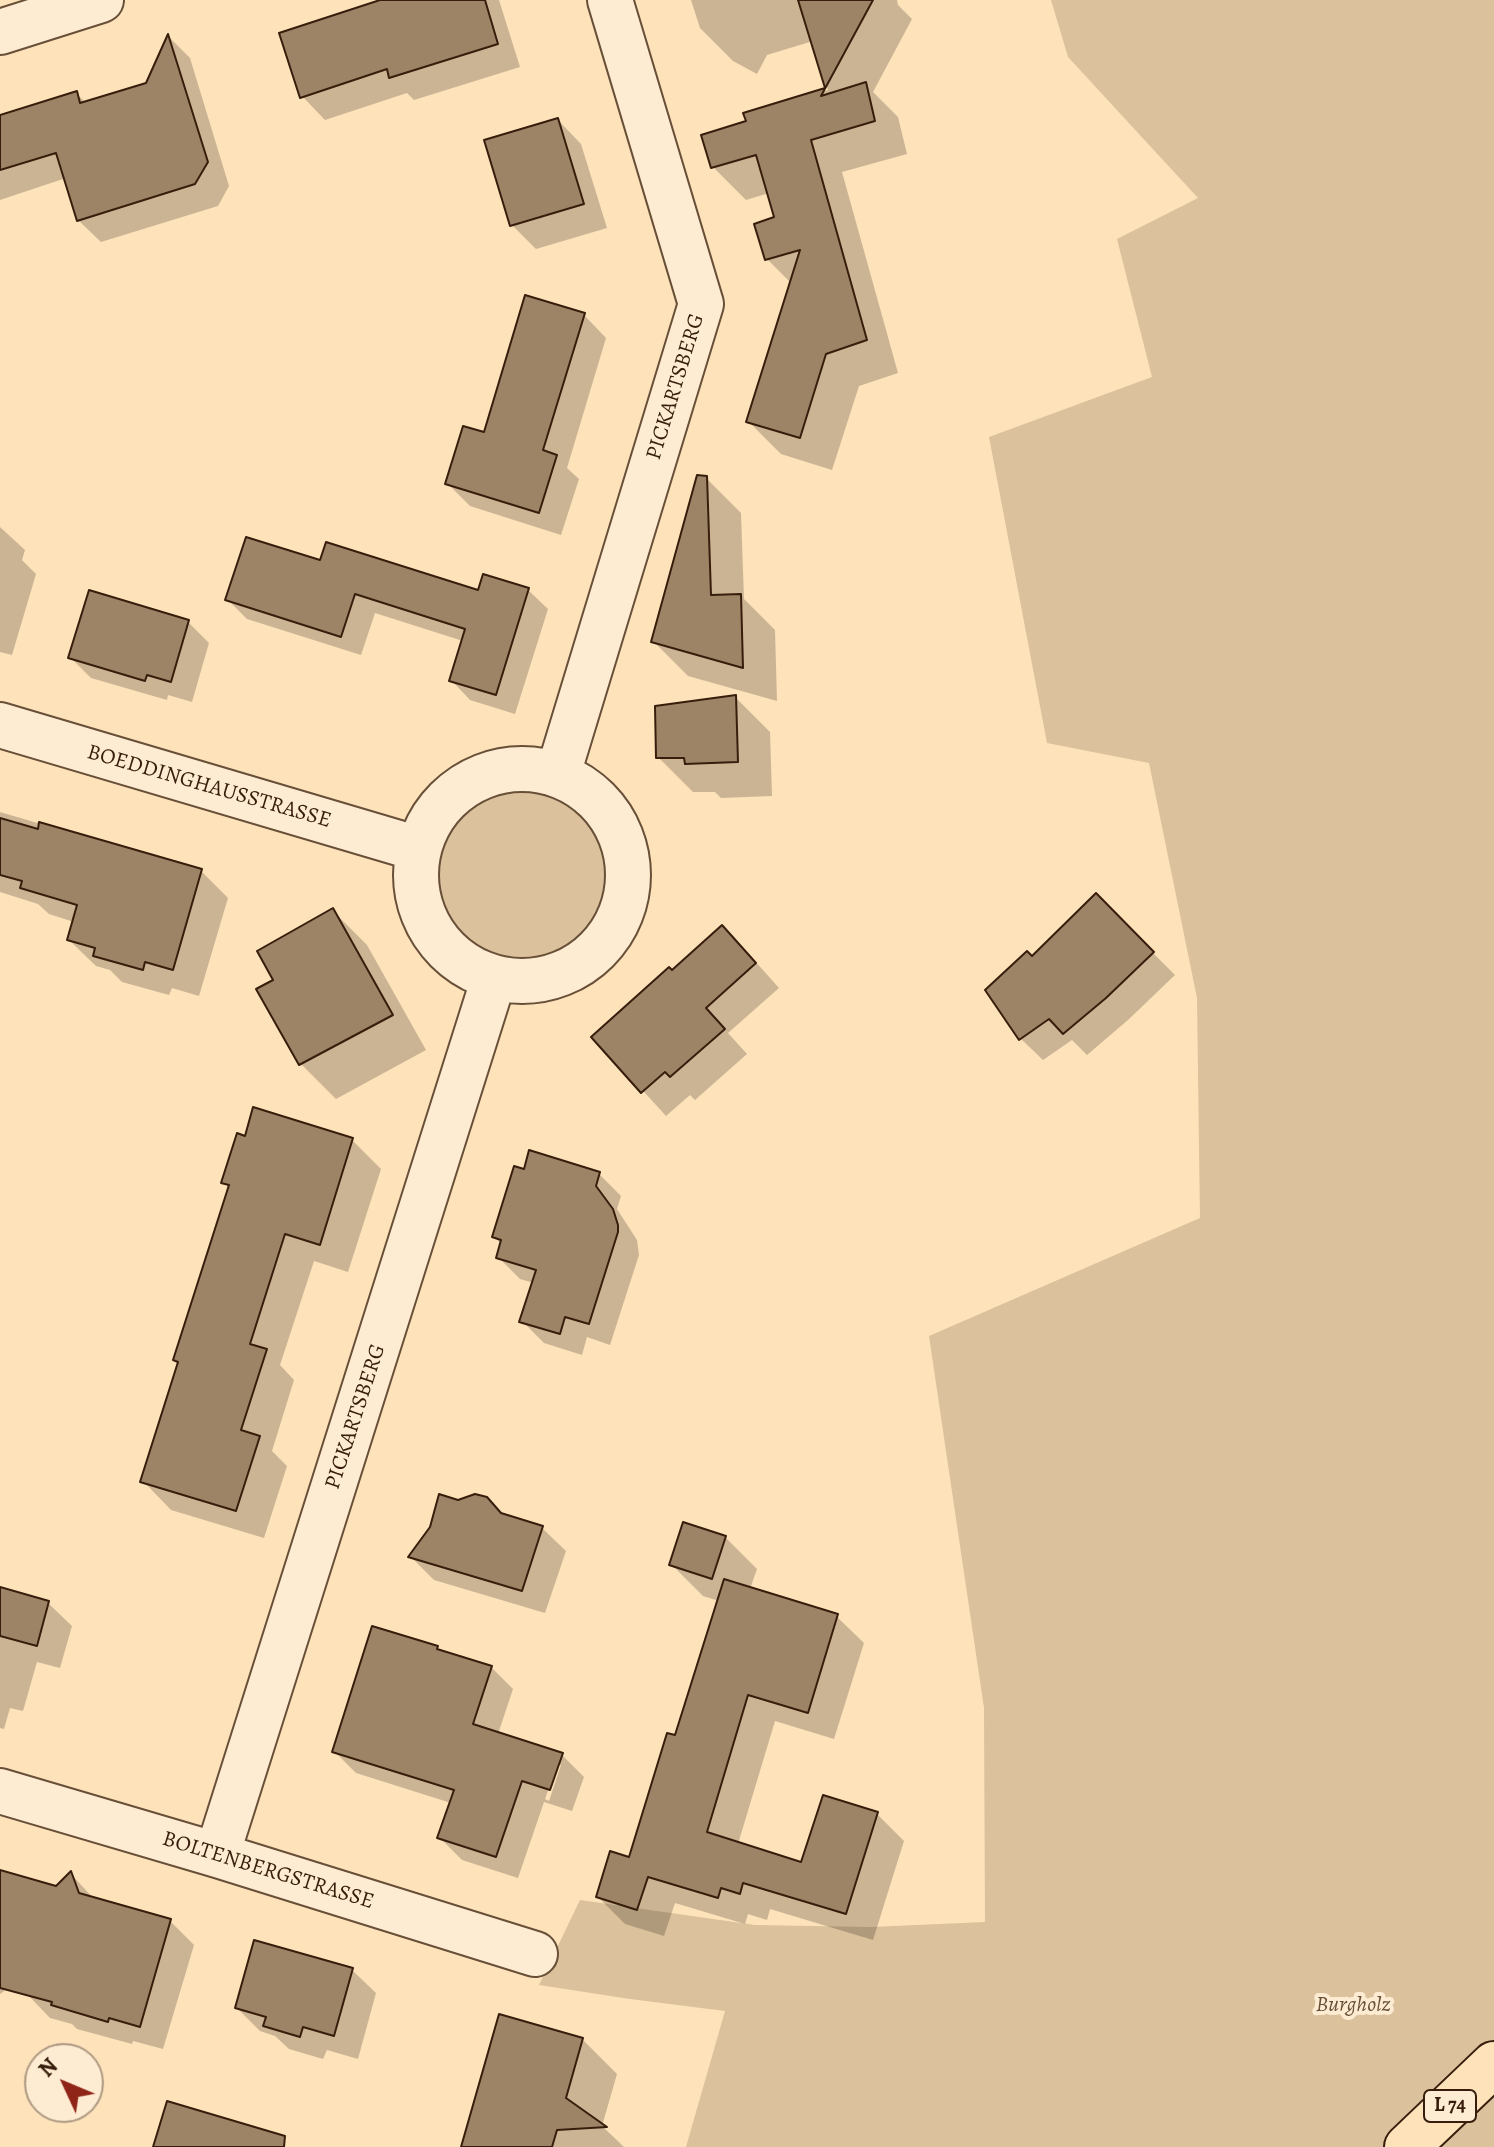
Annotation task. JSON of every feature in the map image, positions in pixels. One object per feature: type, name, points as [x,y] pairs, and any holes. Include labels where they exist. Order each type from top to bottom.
[{"type":"highway","name":"L 74","points":[[1407,2147],[1494,2064]]},
{"type":"street","points":[[0,32],[101,0]]},
{"type":"street","name":"PICKARTSBERG","points":[[558,774],[701,304],[610,0]]},
{"type":"street","name":"BOEDDINGHAUSSTRASSE","points":[[0,725],[419,849]]},
{"type":"street","points":[[529,768],[558,774],[589,791],[613,817],[626,850],[629,886],[618,921],[597,951],[566,972],[531,981],[494,978],[464,965],[439,942],[423,914],[416,882],[419,849],[430,821],[448,798],[472,780],[500,771],[529,768]]},
{"type":"street","name":"PICKARTSBERG","points":[[217,1855],[494,978]]},
{"type":"street","name":"BOLTENBERGSTRASSE","points":[[0,1791],[535,1954]]},
{"type":"green space","name":"Burgholz","points":[[1051,0],[1494,0],[1494,2147],[686,2147],[725,2011],[539,1985],[580,1900],[755,1925],[871,1927],[985,1922],[984,1708],[929,1336],[1200,1218],[1197,998],[1149,763],[1047,743],[989,437],[1152,377],[1117,239],[1198,198],[1068,57]]},
{"type":"green space","points":[[522,792],[554,798],[581,816],[599,843],[605,875],[599,907],[581,934],[554,952],[522,958],[490,952],[463,934],[445,907],[439,875],[445,843],[463,816],[490,798]]},
{"type":"building","points":[[380,0],[485,0],[498,44],[389,78],[387,69],[300,98],[279,33]]},
{"type":"building","points":[[798,0],[873,0],[821,96],[866,82],[875,121],[811,140],[867,340],[826,354],[800,438],[746,422],[800,250],[765,260],[754,224],[774,217],[756,155],[711,168],[701,135],[746,121],[743,113],[825,88]]},
{"type":"building","points":[[168,34],[208,162],[195,184],[77,221],[56,153],[0,170],[0,115],[77,91],[80,103],[146,83]]},
{"type":"building","points":[[558,118],[584,204],[510,226],[484,140]]},
{"type":"building","points":[[525,295],[585,313],[543,450],[557,455],[539,513],[445,484],[463,426],[484,432]]},
{"type":"building","points":[[697,475],[707,476],[711,595],[741,594],[743,668],[651,642]]},
{"type":"building","points":[[246,537],[320,560],[326,542],[478,590],[483,574],[529,588],[496,695],[449,681],[465,629],[355,594],[341,637],[225,600]]},
{"type":"building","points":[[89,590],[189,620],[171,682],[147,675],[145,681],[68,658]]},
{"type":"building","points":[[736,695],[738,762],[685,764],[684,758],[656,758],[655,706]]},
{"type":"building","points":[[0,818],[38,829],[39,822],[202,869],[173,970],[145,962],[143,970],[93,956],[95,948],[67,940],[77,905],[20,888],[22,881],[0,875]]},
{"type":"building","points":[[1096,893],[1154,952],[1063,1034],[1049,1019],[1019,1040],[985,990],[1027,951],[1032,956]]},
{"type":"building","points":[[333,908],[393,1015],[299,1065],[256,989],[273,980],[257,951]]},
{"type":"building","points":[[722,925],[756,963],[706,1008],[725,1029],[670,1077],[665,1072],[641,1093],[591,1037],[669,967],[672,970]]},
{"type":"building","points":[[253,1107],[353,1138],[320,1245],[285,1234],[250,1344],[267,1349],[241,1430],[260,1436],[236,1511],[140,1482],[178,1362],[173,1360],[229,1185],[221,1183],[237,1133],[245,1136]]},
{"type":"building","points":[[529,1150],[600,1172],[596,1186],[613,1209],[618,1225],[589,1324],[565,1317],[560,1334],[519,1322],[536,1270],[496,1258],[501,1240],[492,1237],[514,1166],[524,1169]]},
{"type":"building","points":[[439,1494],[458,1500],[475,1494],[487,1497],[501,1513],[543,1526],[522,1591],[408,1557],[430,1527]]},
{"type":"building","points":[[683,1522],[726,1536],[712,1579],[669,1565]]},
{"type":"building","points":[[724,1579],[838,1614],[808,1713],[748,1695],[707,1832],[801,1862],[823,1795],[878,1812],[846,1914],[743,1883],[740,1894],[721,1888],[718,1898],[648,1877],[637,1910],[596,1897],[610,1851],[629,1857],[667,1733],[675,1735]]},
{"type":"building","points":[[0,1587],[49,1601],[37,1646],[0,1636]]},
{"type":"building","points":[[372,1626],[492,1666],[473,1724],[563,1753],[550,1790],[522,1781],[496,1857],[437,1838],[454,1790],[332,1752]]},
{"type":"building","points":[[0,1870],[56,1886],[71,1871],[79,1893],[171,1919],[140,2027],[109,2018],[108,2022],[0,1988]]},
{"type":"building","points":[[254,1940],[353,1968],[334,2036],[303,2027],[300,2037],[263,2026],[266,2017],[235,2008]]},
{"type":"building","points":[[499,2014],[583,2038],[566,2098],[607,2127],[557,2130],[552,2147],[461,2147]]},
{"type":"building","points":[[167,2101],[285,2136],[284,2147],[153,2147]]}]
